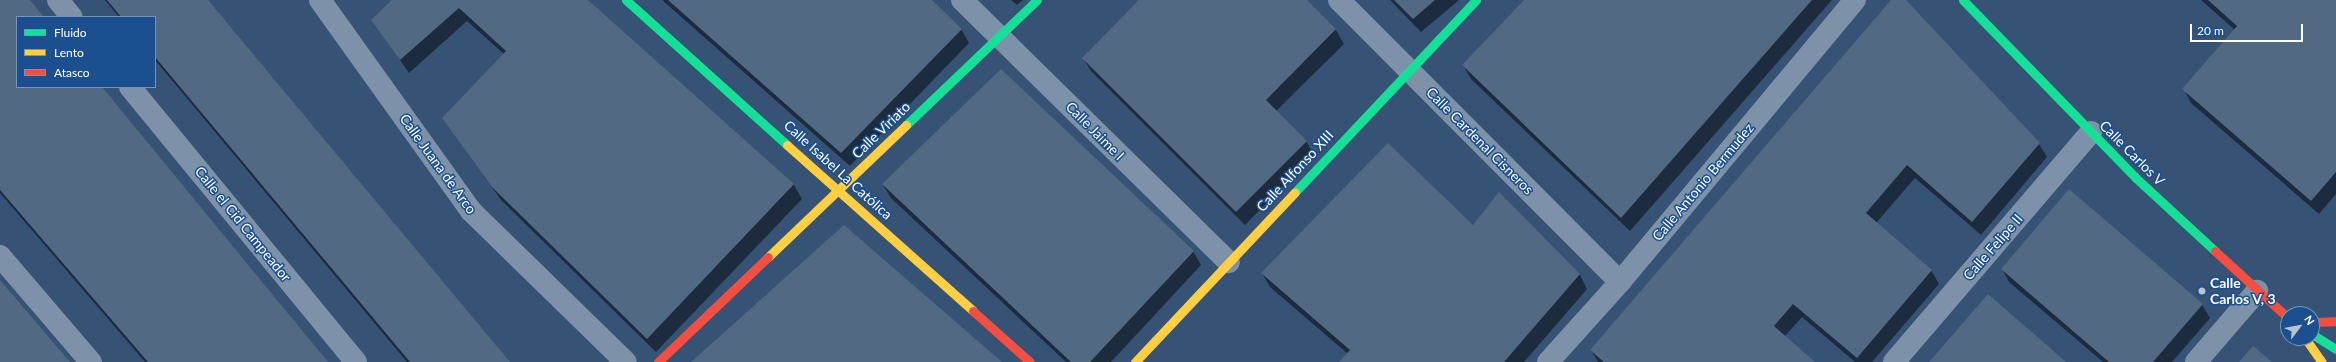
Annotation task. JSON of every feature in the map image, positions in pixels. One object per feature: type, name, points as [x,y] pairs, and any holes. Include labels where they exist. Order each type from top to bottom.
[{"type":"street","points":[[58,0],[71,16]]},
{"type":"street","name":"Calle Juana de Arco","points":[[320,0],[471,211],[626,362]]},
{"type":"street","name":"Calle Isabel La Católica","points":[[626,0],[1030,362]]},
{"type":"street","name":"Calle Jaime I","points":[[962,0],[1229,262]]},
{"type":"street","name":"Calle Viriato","points":[[658,362],[1037,0]]},
{"type":"street","name":"Calle Cardenal Cisneros","points":[[1339,0],[1620,282]]},
{"type":"street","name":"Calle Alfonso XIII","points":[[1135,362],[1476,0]]},
{"type":"street","name":"Calle Antonio Bermudez","points":[[1548,362],[1620,282],[1855,0]]},
{"type":"street","name":"Calle Carlos V","points":[[1963,0],[2091,132],[2257,291],[2280,311]]},
{"type":"street","name":"Calle el Cid Campeador","points":[[131,88],[356,362]]},
{"type":"street","name":"Calle Felipe II","points":[[1894,362],[2091,132]]},
{"type":"street","points":[[0,256],[91,362]]},
{"type":"street","points":[[2196,362],[2257,291]]},
{"type":"street","points":[[2320,322],[2336,321]]},
{"type":"street","points":[[2320,339],[2336,349]]},
{"type":"street","points":[[2311,346],[2322,362]]},
{"type":"building","points":[[0,0],[30,0],[43,16],[16,16],[16,88],[103,88],[328,362],[148,362],[0,190]]},
{"type":"building","points":[[107,0],[208,0],[510,362],[410,362],[156,58],[156,16],[120,16]]},
{"type":"building","points":[[392,0],[588,0],[794,184],[647,339],[492,187],[442,118],[506,51],[459,8],[400,60],[371,20]]},
{"type":"building","points":[[668,0],[932,0],[962,29],[841,153]]},
{"type":"building","points":[[1139,0],[1307,0],[1336,29],[1266,100],[1307,141],[1236,212],[1082,58]]},
{"type":"building","points":[[1394,0],[1435,0],[1413,19]]},
{"type":"building","points":[[1524,0],[1812,0],[1621,218],[1462,65]]},
{"type":"building","points":[[1891,0],[1906,0],[2040,143],[1972,222],[1907,165],[1866,213],[1932,270],[1857,358],[1793,304],[1774,326],[1815,362],[1604,362],[1590,350]]},
{"type":"building","points":[[2208,0],[2336,0],[2336,172],[2311,201],[2182,89],[2237,26]]},
{"type":"building","points":[[1001,69],[1194,251],[1090,362],[1071,362],[882,184]]},
{"type":"building","points":[[1388,143],[1473,225],[1499,192],[1580,274],[1504,362],[1339,362],[1350,350],[1261,273]]},
{"type":"building","points":[[2069,189],[2203,304],[2153,362],[2109,362],[2001,269]]},
{"type":"building","points":[[844,225],[1002,362],[691,362]]},
{"type":"building","points":[[0,280],[70,362],[0,362]]},
{"type":"building","points":[[1988,294],[2066,362],[1929,362]]},
{"type":"building","points":[[2253,346],[2272,362],[2239,362]]},
{"type":"traffic: fast","points":[[626,0],[787,145]]},
{"type":"traffic: fast","points":[[906,125],[1037,0]]},
{"type":"traffic: fast","points":[[1295,192],[1476,0]]},
{"type":"traffic: fast","points":[[1963,0],[2136,178],[2215,251]]},
{"type":"traffic: fast","points":[[2320,339],[2336,349]]},
{"type":"traffic: slow","points":[[768,257],[906,125]]},
{"type":"traffic: slow","points":[[787,145],[973,311]]},
{"type":"traffic: slow","points":[[1135,362],[1295,192]]},
{"type":"traffic: slow","points":[[2311,346],[2322,362]]},
{"type":"traffic: jam","points":[[2215,251],[2280,311]]},
{"type":"traffic: jam","points":[[658,362],[768,257]]},
{"type":"traffic: jam","points":[[973,311],[1030,362]]},
{"type":"traffic: jam","points":[[2320,322],[2336,321]]},
{"type":"place","name":"Calle Carlos V, 3","points":[[2202,291]]}]
